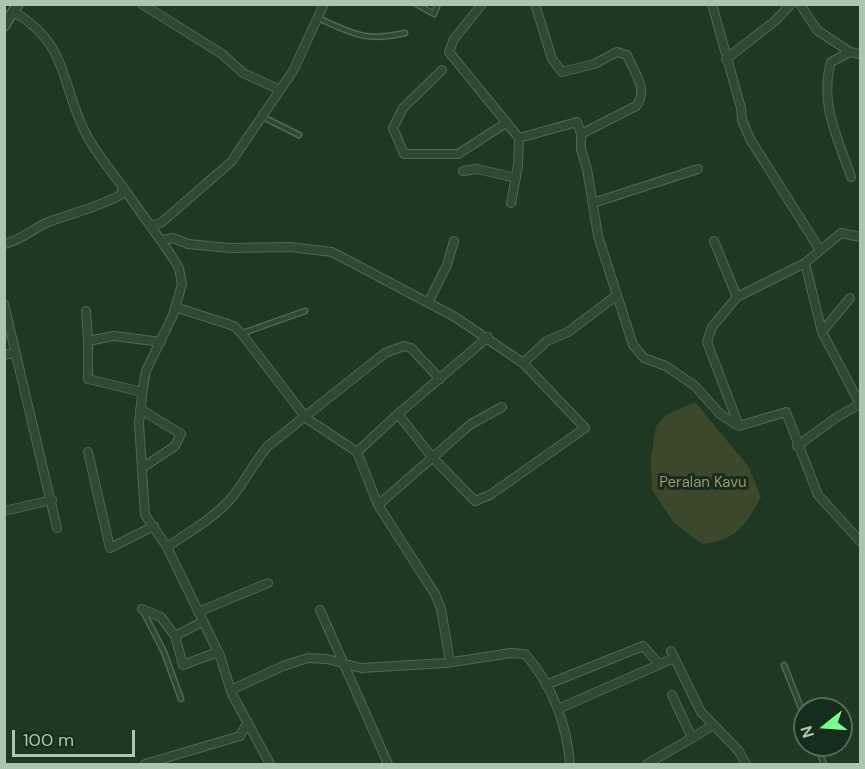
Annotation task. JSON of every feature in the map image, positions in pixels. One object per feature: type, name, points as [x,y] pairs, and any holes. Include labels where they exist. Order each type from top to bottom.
[{"type":"street","points":[[142,4],[222,54],[243,74],[280,90]]},
{"type":"street","points":[[149,224],[155,225],[162,222],[231,162],[293,71],[324,4]]},
{"type":"street","points":[[482,4],[454,39],[449,52],[519,138],[516,178],[511,203]]},
{"type":"street","points":[[535,4],[552,58],[562,72],[594,64],[617,52],[627,55],[642,88],[642,98],[636,106],[581,134]]},
{"type":"street","points":[[712,4],[741,108],[742,120],[750,140],[819,250]]},
{"type":"street","points":[[726,58],[775,21],[791,4]]},
{"type":"street","points":[[800,4],[817,30],[850,52],[861,54]]},
{"type":"street","points":[[4,27],[16,8],[51,44],[61,59],[87,136],[162,240],[179,268],[182,284],[161,342],[146,371],[142,392],[140,409],[145,515],[166,547],[218,652],[231,690],[270,765]]},
{"type":"street","points":[[850,52],[831,62],[825,83],[827,105],[851,177]]},
{"type":"street","points":[[442,70],[403,108],[393,128],[404,154],[458,154],[506,123]]},
{"type":"street","points":[[519,138],[577,122],[598,236],[633,345],[644,358],[666,366],[695,386],[720,414],[739,426],[786,412],[797,446],[818,495],[861,541]]},
{"type":"street","points":[[462,171],[477,169],[516,178]]},
{"type":"street","points":[[593,203],[698,169]]},
{"type":"street","points":[[4,244],[20,241],[45,224],[110,202],[122,194],[122,186]]},
{"type":"street","points":[[739,426],[707,342],[712,327],[737,297],[805,263],[841,233],[861,237]]},
{"type":"street","points":[[162,240],[173,238],[188,244],[230,248],[319,249],[332,252],[488,337],[523,363],[585,428],[490,495],[475,501],[432,458],[398,414]]},
{"type":"street","points":[[428,303],[447,264],[454,241]]},
{"type":"street","points":[[714,241],[737,297]]},
{"type":"street","points":[[797,446],[837,417],[860,404],[822,332],[805,263]]},
{"type":"street","points":[[523,363],[547,341],[568,332],[618,295]]},
{"type":"street","points":[[822,332],[850,298]]},
{"type":"street","points":[[4,304],[57,528]]},
{"type":"street","points":[[175,307],[234,326],[306,418],[357,452],[378,505],[435,594],[441,609],[450,662]]},
{"type":"street","points":[[86,311],[88,379],[142,392]]},
{"type":"street","points":[[88,341],[114,336],[161,342]]},
{"type":"street","points":[[357,452],[488,337]]},
{"type":"street","points":[[166,547],[213,516],[232,497],[254,462],[268,446],[385,353],[404,346],[411,348],[440,378]]},
{"type":"street","points":[[4,355],[15,353]]},
{"type":"street","points":[[848,378],[861,392]]},
{"type":"street","points":[[378,505],[471,424],[502,407]]},
{"type":"street","points":[[140,409],[181,434],[175,446],[142,468]]},
{"type":"street","points":[[88,452],[110,548],[154,526]]},
{"type":"street","points":[[4,511],[52,500]]},
{"type":"street","points":[[198,612],[268,584]]},
{"type":"street","points":[[142,609],[161,618],[175,636],[183,665],[218,652]]},
{"type":"street","points":[[320,610],[388,765]]},
{"type":"street","points":[[175,636],[202,622]]},
{"type":"street","points":[[546,684],[643,646],[659,664]]},
{"type":"street","points":[[231,690],[284,666],[308,658],[327,658],[361,668],[450,662],[511,653],[525,654],[546,684],[558,709],[568,734],[570,765]]},
{"type":"street","points":[[558,709],[659,664],[673,654],[701,712],[738,750],[746,765]]},
{"type":"street","points":[[672,695],[692,738]]},
{"type":"street","points":[[145,765],[240,736],[248,722]]},
{"type":"street","points":[[646,765],[713,724]]},
{"type":"lane","points":[[416,4],[434,14],[438,4]]},
{"type":"lane","points":[[317,17],[351,34],[378,39],[405,33]]},
{"type":"lane","points":[[263,117],[298,135]]},
{"type":"lane","points":[[242,334],[305,311]]},
{"type":"lane","points":[[142,609],[164,652],[181,699]]},
{"type":"lane","points":[[784,665],[797,697]]},
{"type":"green space","name":"Peralan Kavu","points":[[695,402],[748,466],[761,497],[739,530],[724,539],[702,544],[674,523],[652,490],[651,458],[656,426],[666,415]]}]
